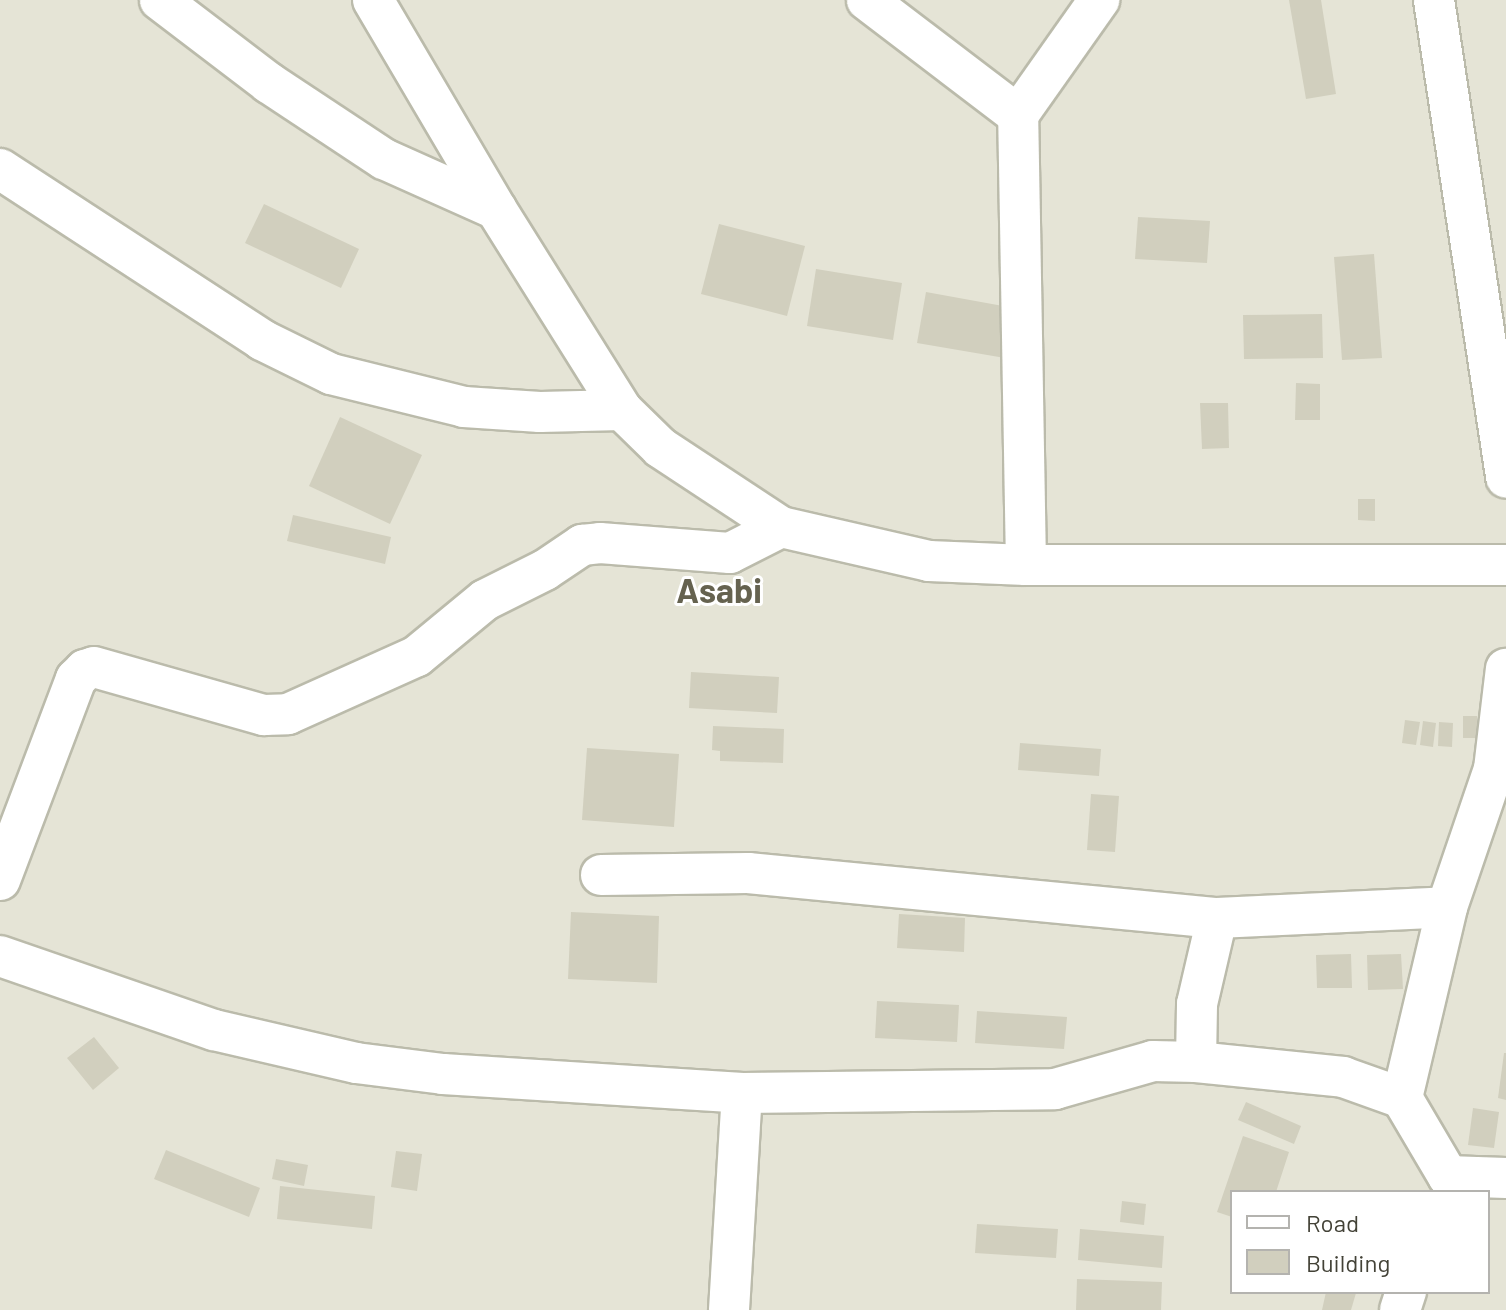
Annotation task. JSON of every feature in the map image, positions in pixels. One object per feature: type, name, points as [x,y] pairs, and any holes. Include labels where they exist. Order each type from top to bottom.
[{"type":"street","points":[[160,0],[269,83],[384,159],[496,209]]},
{"type":"street","points":[[373,0],[496,209],[622,410],[661,448],[781,527],[929,561],[1026,565],[1506,565]]},
{"type":"street","points":[[867,0],[1018,115]]},
{"type":"street","points":[[1026,565],[1018,115],[1099,0]]},
{"type":"street","points":[[1434,0],[1465,217],[1489,242],[1506,478]]},
{"type":"street","points":[[0,169],[262,340],[331,374],[464,407],[540,412],[622,410]]},
{"type":"street","points":[[0,880],[76,679],[85,670],[94,667],[264,715],[288,714],[417,656],[445,629],[485,600],[545,570],[582,545],[600,543],[730,553],[781,527]]},
{"type":"street","points":[[1506,669],[1500,771],[1447,907],[1402,1098],[1445,1184],[1506,1178]]},
{"type":"street","points":[[601,875],[748,873],[1217,918],[1447,907]]},
{"type":"street","points":[[1196,1062],[1197,1004],[1217,918]]},
{"type":"street","points":[[0,956],[214,1030],[356,1063],[443,1074],[742,1093],[1055,1089],[1153,1061],[1196,1062],[1343,1077],[1402,1098]]},
{"type":"street","points":[[729,1310],[742,1093]]},
{"type":"shaded area","points":[[0,0],[1506,0],[1506,1310],[0,1310]]},
{"type":"building","points":[[1289,0],[1321,0],[1336,94],[1306,99]]},
{"type":"building","points":[[264,204],[359,249],[341,288],[245,243]]},
{"type":"building","points":[[1138,217],[1210,221],[1207,263],[1135,259]]},
{"type":"building","points":[[719,224],[805,246],[787,316],[701,294]]},
{"type":"building","points":[[1374,254],[1382,358],[1342,360],[1334,257]]},
{"type":"building","points":[[816,269],[902,283],[893,340],[807,326]]},
{"type":"building","points":[[926,292],[1014,308],[1005,358],[917,343]]},
{"type":"building","points":[[1322,314],[1323,358],[1244,359],[1243,315]]},
{"type":"building","points":[[1296,383],[1320,384],[1320,420],[1295,420]]},
{"type":"building","points":[[1200,403],[1228,403],[1229,448],[1202,449]]},
{"type":"building","points":[[340,417],[422,455],[390,524],[309,486]]},
{"type":"building","points":[[1358,499],[1375,499],[1375,521],[1358,520]]},
{"type":"building","points":[[293,515],[391,537],[385,564],[287,541]]},
{"type":"building","points":[[691,672],[779,677],[777,713],[689,708]]},
{"type":"building","points":[[1463,716],[1477,716],[1478,738],[1463,738]]},
{"type":"building","points":[[1405,720],[1420,722],[1416,745],[1402,743]]},
{"type":"building","points":[[1423,721],[1436,723],[1433,747],[1420,745]]},
{"type":"building","points":[[1439,722],[1453,723],[1452,747],[1438,746]]},
{"type":"building","points":[[713,726],[784,729],[783,763],[720,761],[720,751],[712,750]]},
{"type":"building","points":[[1020,743],[1101,749],[1099,776],[1018,770]]},
{"type":"building","points":[[587,748],[679,754],[674,827],[582,820]]},
{"type":"building","points":[[1091,794],[1119,796],[1115,852],[1087,850]]},
{"type":"building","points":[[571,912],[659,916],[657,983],[568,979]]},
{"type":"building","points":[[899,914],[965,918],[964,952],[897,948]]},
{"type":"building","points":[[1351,954],[1352,988],[1317,988],[1316,955]]},
{"type":"building","points":[[1401,954],[1403,989],[1368,990],[1367,955]]},
{"type":"building","points":[[877,1001],[959,1005],[957,1042],[875,1038]]},
{"type":"building","points":[[977,1011],[1067,1017],[1064,1049],[975,1043]]},
{"type":"building","points":[[94,1037],[119,1068],[93,1090],[67,1058]]},
{"type":"building","points":[[1506,1053],[1506,1100],[1498,1098]]},
{"type":"building","points":[[1246,1102],[1301,1126],[1294,1144],[1238,1120]]},
{"type":"building","points":[[1473,1108],[1499,1112],[1494,1148],[1468,1145]]},
{"type":"building","points":[[1243,1136],[1289,1152],[1277,1190],[1230,1190],[1230,1216],[1217,1212]]},
{"type":"building","points":[[166,1150],[260,1188],[249,1217],[154,1179]]},
{"type":"building","points":[[396,1151],[422,1154],[417,1191],[391,1187]]},
{"type":"building","points":[[276,1159],[308,1165],[304,1186],[272,1179]]},
{"type":"building","points":[[280,1186],[375,1196],[372,1229],[277,1219]]},
{"type":"building","points":[[1122,1201],[1146,1204],[1144,1225],[1120,1222]]},
{"type":"building","points":[[977,1224],[1058,1229],[1056,1258],[975,1253]]},
{"type":"building","points":[[1080,1229],[1164,1236],[1162,1268],[1078,1260]]},
{"type":"building","points":[[1077,1279],[1162,1282],[1161,1310],[1076,1310]]},
{"type":"building","points":[[1326,1294],[1356,1294],[1351,1310],[1322,1310]]},
{"type":"district","name":"Asabi","points":[[719,590]]}]
